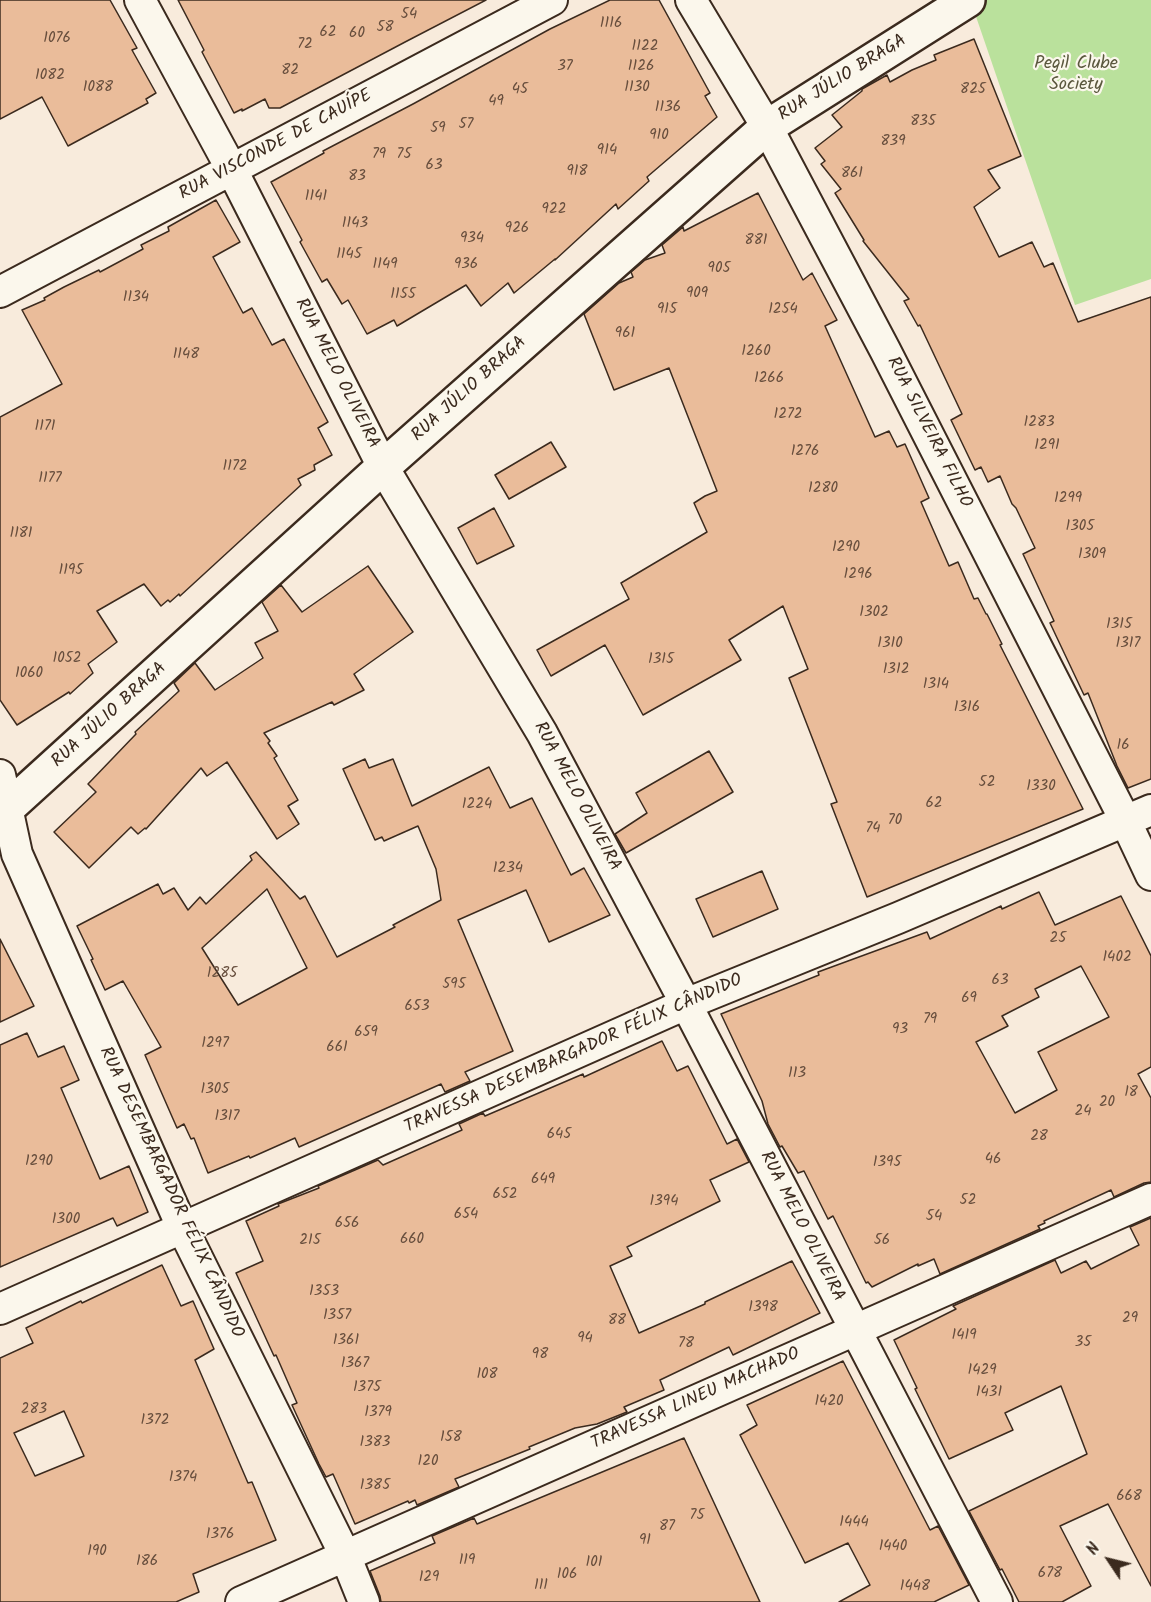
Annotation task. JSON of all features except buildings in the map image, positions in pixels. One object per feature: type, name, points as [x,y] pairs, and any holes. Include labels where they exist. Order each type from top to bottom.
[{"type":"street","name":"RUA MELO OLIVEIRA","points":[[140,0],[232,170],[383,467],[542,734],[686,1004],[997,1602]]},
{"type":"street","name":"RUA VISCONDE DE CAUÍPE","points":[[0,292],[552,0]]},
{"type":"street","name":"RUA SILVEIRA FILHO","points":[[691,0],[767,127],[885,350],[1138,815],[1151,875]]},
{"type":"street","name":"RUA JÚLIO BRAGA","points":[[3,812],[383,467],[767,127],[968,0]]},
{"type":"street","name":"RUA DESEMBARGADOR FÉLIX CÂNDIDO","points":[[0,775],[3,812],[17,854],[182,1227],[345,1556],[364,1602]]},
{"type":"street","name":"TRAVESSA DESEMBARGADOR FÉLIX CÂNDIDO","points":[[0,1309],[686,1004],[898,918],[1138,815]]},
{"type":"street","name":"TRAVESSA LINEU MACHADO","points":[[241,1602],[1151,1198]]},
{"type":"green space","name":"Pegil Clube Society","points":[[974,0],[1151,0],[1151,279],[1075,305],[971,2]]}]
